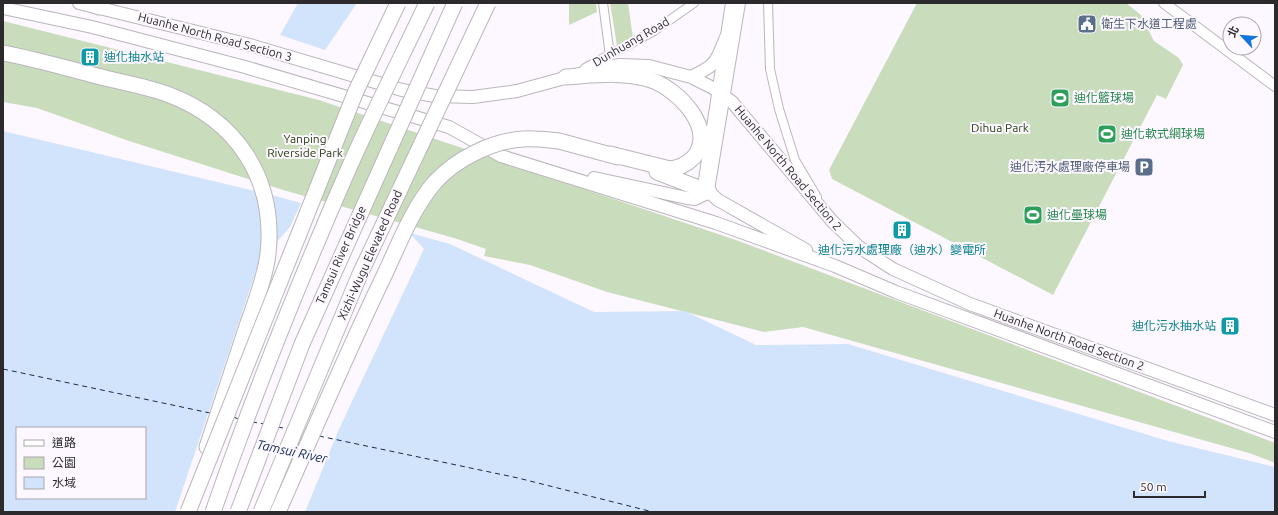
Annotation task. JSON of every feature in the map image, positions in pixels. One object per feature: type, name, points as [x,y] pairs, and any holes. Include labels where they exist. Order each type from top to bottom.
[{"type":"highway","points":[[187,512],[356,91],[398,3]]},
{"type":"highway","points":[[213,512],[241,430],[296,290],[349,168],[427,3]]},
{"type":"highway","name":"Tamsui River Bridge","points":[[238,512],[302,344],[455,3]]},
{"type":"highway","name":"Xizhi-Wugu Elevated Road","points":[[261,512],[360,274],[488,3]]},
{"type":"highway","points":[[3,53],[167,94],[193,107],[214,120],[236,140],[256,170],[268,207],[269,231],[267,256],[256,297],[187,512]]},
{"type":"highway","points":[[278,512],[364,317],[406,228],[416,208],[436,182],[458,164],[480,151],[496,145],[525,139],[559,141],[670,169],[677,168],[690,162],[696,154],[700,145],[700,136],[696,120],[682,100],[666,88],[652,80],[620,75],[566,77]]},
{"type":"highway","points":[[610,154],[709,192]]},
{"type":"main road","name":"Huanhe North Road Section 3","points":[[79,3],[94,5],[250,45],[328,67]]},
{"type":"main road","name":"Huanhe North Road Section 3","points":[[3,8],[100,29],[323,89]]},
{"type":"main road","points":[[691,77],[706,70],[715,63],[726,37]]},
{"type":"main road","name":"Huanhe North Road Section 2","points":[[328,67],[415,92],[435,96],[473,97],[517,91],[566,77],[620,65],[649,66],[691,77],[721,93],[738,108],[811,198],[832,221],[858,247],[893,269],[970,304],[1275,415]]},
{"type":"main road","name":"Huanhe North Road Section 2","points":[[323,89],[449,127],[501,156],[716,223],[835,266],[896,292],[1275,432]]},
{"type":"main road","points":[[524,163],[687,198],[695,199],[709,192],[718,200],[835,266]]},
{"type":"street","points":[[603,3],[610,56]]},
{"type":"street","name":"Dunhuang Road","points":[[566,77],[610,56],[654,32],[694,3]]},
{"type":"street","points":[[768,3],[770,69],[779,109],[795,160],[832,221]]},
{"type":"street","points":[[1164,3],[1275,86]]},
{"type":"street","points":[[709,192],[726,37],[735,5]]},
{"type":"street","points":[[721,93],[735,5]]},
{"type":"green space","points":[[569,3],[596,3],[597,12],[569,25]]},
{"type":"green space","points":[[610,3],[628,3],[633,38],[617,46]]},
{"type":"green space","name":"Dihua Park","points":[[917,3],[1126,3],[1141,15],[1154,41],[1179,58],[1183,65],[1166,99],[1157,95],[1053,295],[832,179],[829,170]]},
{"type":"green space","name":"Yanping Riverside Park","points":[[3,21],[319,100],[736,240],[1275,443],[1275,463],[1252,454],[803,327],[764,332],[607,292],[530,265],[484,256],[486,249],[454,238],[283,190],[129,141],[37,108],[3,102]]},
{"type":"water","points":[[298,3],[357,3],[325,50],[280,35]]},
{"type":"water","name":"Tamsui River","points":[[3,131],[268,194],[450,244],[594,312],[685,311],[756,345],[848,344],[1168,441],[1275,467],[1275,512],[3,512]]},
{"type":"pier","points":[[302,201],[407,230],[424,249],[339,429],[305,512],[175,512],[259,262],[290,227]]},
{"type":"ferry route","points":[[3,369],[210,413]]},
{"type":"ferry route","points":[[233,417],[239,419]]},
{"type":"ferry route","points":[[252,422],[265,424]]},
{"type":"ferry route","points":[[278,427],[288,429]]},
{"type":"ferry route","points":[[319,436],[518,478],[653,512]]},
{"type":"place","name":"衛生下水道工程處","points":[[1087,24]]},
{"type":"place","name":"迪化抽水站","points":[[90,57]]},
{"type":"place","name":"迪化籃球場","points":[[1060,98]]},
{"type":"place","name":"迪化軟式網球場","points":[[1107,134]]},
{"type":"place","name":"迪化汚水處理廠停車場","points":[[1144,167]]},
{"type":"place","name":"迪化壘球場","points":[[1033,215]]},
{"type":"place","name":"迪化污水處理廠（迪水）變電所","points":[[902,230]]},
{"type":"place","name":"迪化污水抽水站","points":[[1230,326]]}]
